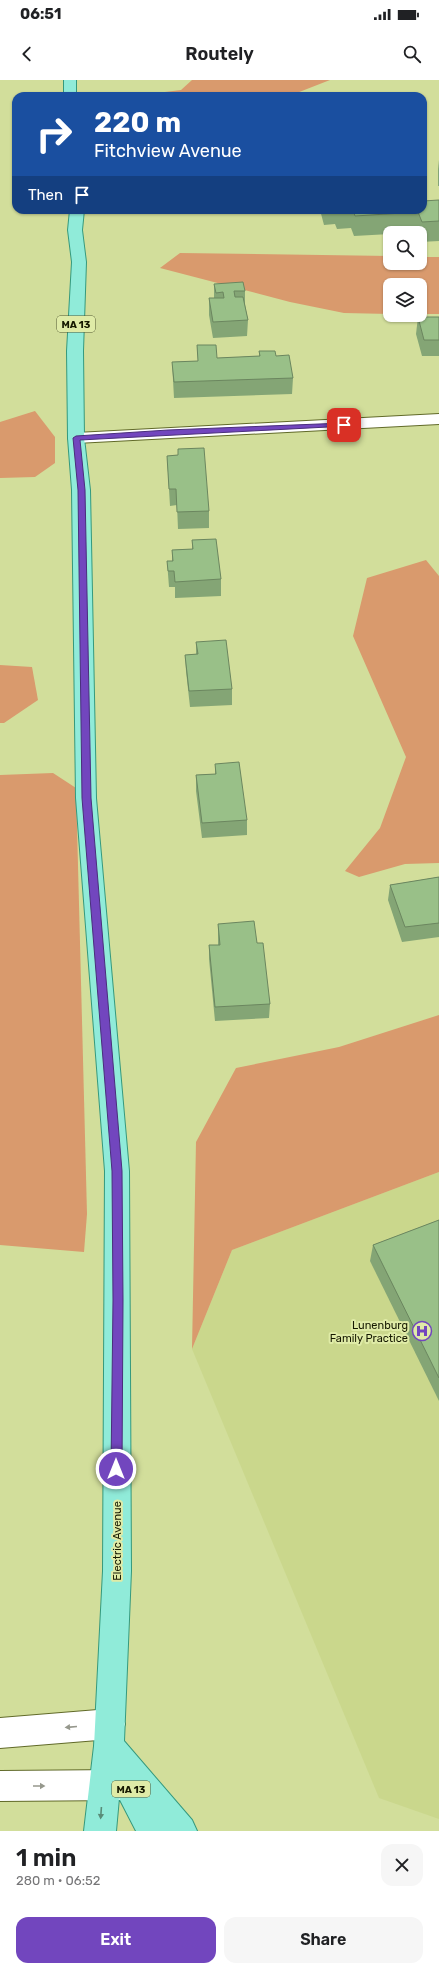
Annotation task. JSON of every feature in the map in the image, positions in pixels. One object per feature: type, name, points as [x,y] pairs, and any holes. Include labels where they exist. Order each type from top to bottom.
[{"type":"main road","points":[[70,80],[70,92]]},
{"type":"main road","name":"Electric Avenue","points":[[77,214],[75,230],[79,262],[75,351],[76,438],[81,490],[86,798],[117,1171],[117,1571],[110,1735],[125,1785],[153,1831]]},
{"type":"main road","points":[[125,1785],[181,1831]]},
{"type":"main road","name":"MA 13","points":[[100,1831],[125,1785]]},
{"type":"street","points":[[76,438],[439,419]]},
{"type":"street","points":[[0,1733],[110,1735]]},
{"type":"street","points":[[0,1786],[125,1785]]},
{"type":"shaded area","points":[[192,80],[330,80],[299,92],[165,92],[181,90]]},
{"type":"shaded area","points":[[180,253],[383,256],[383,270],[427,270],[427,257],[439,257],[439,314],[427,314],[427,278],[383,278],[383,314],[344,313],[290,302],[160,268]]},
{"type":"shaded area","points":[[35,411],[55,437],[55,463],[35,477],[0,478],[0,422]]},
{"type":"shaded area","points":[[426,560],[439,576],[439,863],[405,864],[359,877],[345,871],[380,828],[406,757],[353,636],[367,578]]},
{"type":"shaded area","points":[[0,665],[32,667],[38,700],[4,723],[0,723]]},
{"type":"shaded area","points":[[53,773],[76,788],[87,1214],[84,1252],[0,1245],[0,775]]},
{"type":"shaded area","points":[[439,1015],[439,1172],[232,1250],[192,1349],[196,1142],[236,1068],[339,1047]]},
{"type":"shaded area","points":[[439,1172],[439,1819],[379,1798],[192,1349],[232,1250]]},
{"type":"building","points":[[439,200],[439,221],[422,222],[419,214],[427,214],[427,201]]},
{"type":"building","points":[[354,214],[386,214],[355,216]]},
{"type":"building","points":[[243,282],[245,291],[234,291],[235,297],[243,297],[248,320],[213,322],[209,298],[224,298],[223,292],[216,293],[214,284]]},
{"type":"building","points":[[427,317],[439,317],[439,340],[424,340],[419,322],[427,322]]},
{"type":"building","points":[[197,345],[216,345],[217,358],[260,356],[259,351],[275,351],[276,356],[289,355],[293,378],[174,382],[172,362],[198,361]]},
{"type":"building","points":[[204,448],[209,511],[177,512],[176,489],[169,489],[167,456],[178,455],[178,449]]},
{"type":"building","points":[[216,539],[221,579],[175,582],[174,571],[168,571],[167,561],[173,561],[172,550],[193,549],[192,540]]},
{"type":"building","points":[[226,640],[232,689],[189,691],[185,655],[198,654],[196,642]]},
{"type":"building","points":[[239,762],[247,820],[202,823],[196,775],[216,774],[215,764]]},
{"type":"building","points":[[439,877],[439,923],[405,927],[390,885]]},
{"type":"building","points":[[254,921],[257,943],[263,943],[270,1004],[215,1007],[209,945],[220,945],[218,924]]},
{"type":"building","name":"Lunenburg Family Practice","points":[[439,1220],[439,1378],[373,1245]]},
{"type":"place","name":"Lunenburg Family Practice","points":[[422,1331]]},
{"type":"route","points":[[116,1469],[118,1300],[117,1171],[86,798],[86,720],[82,593],[81,490],[76,438],[168,432],[344,425]]}]
